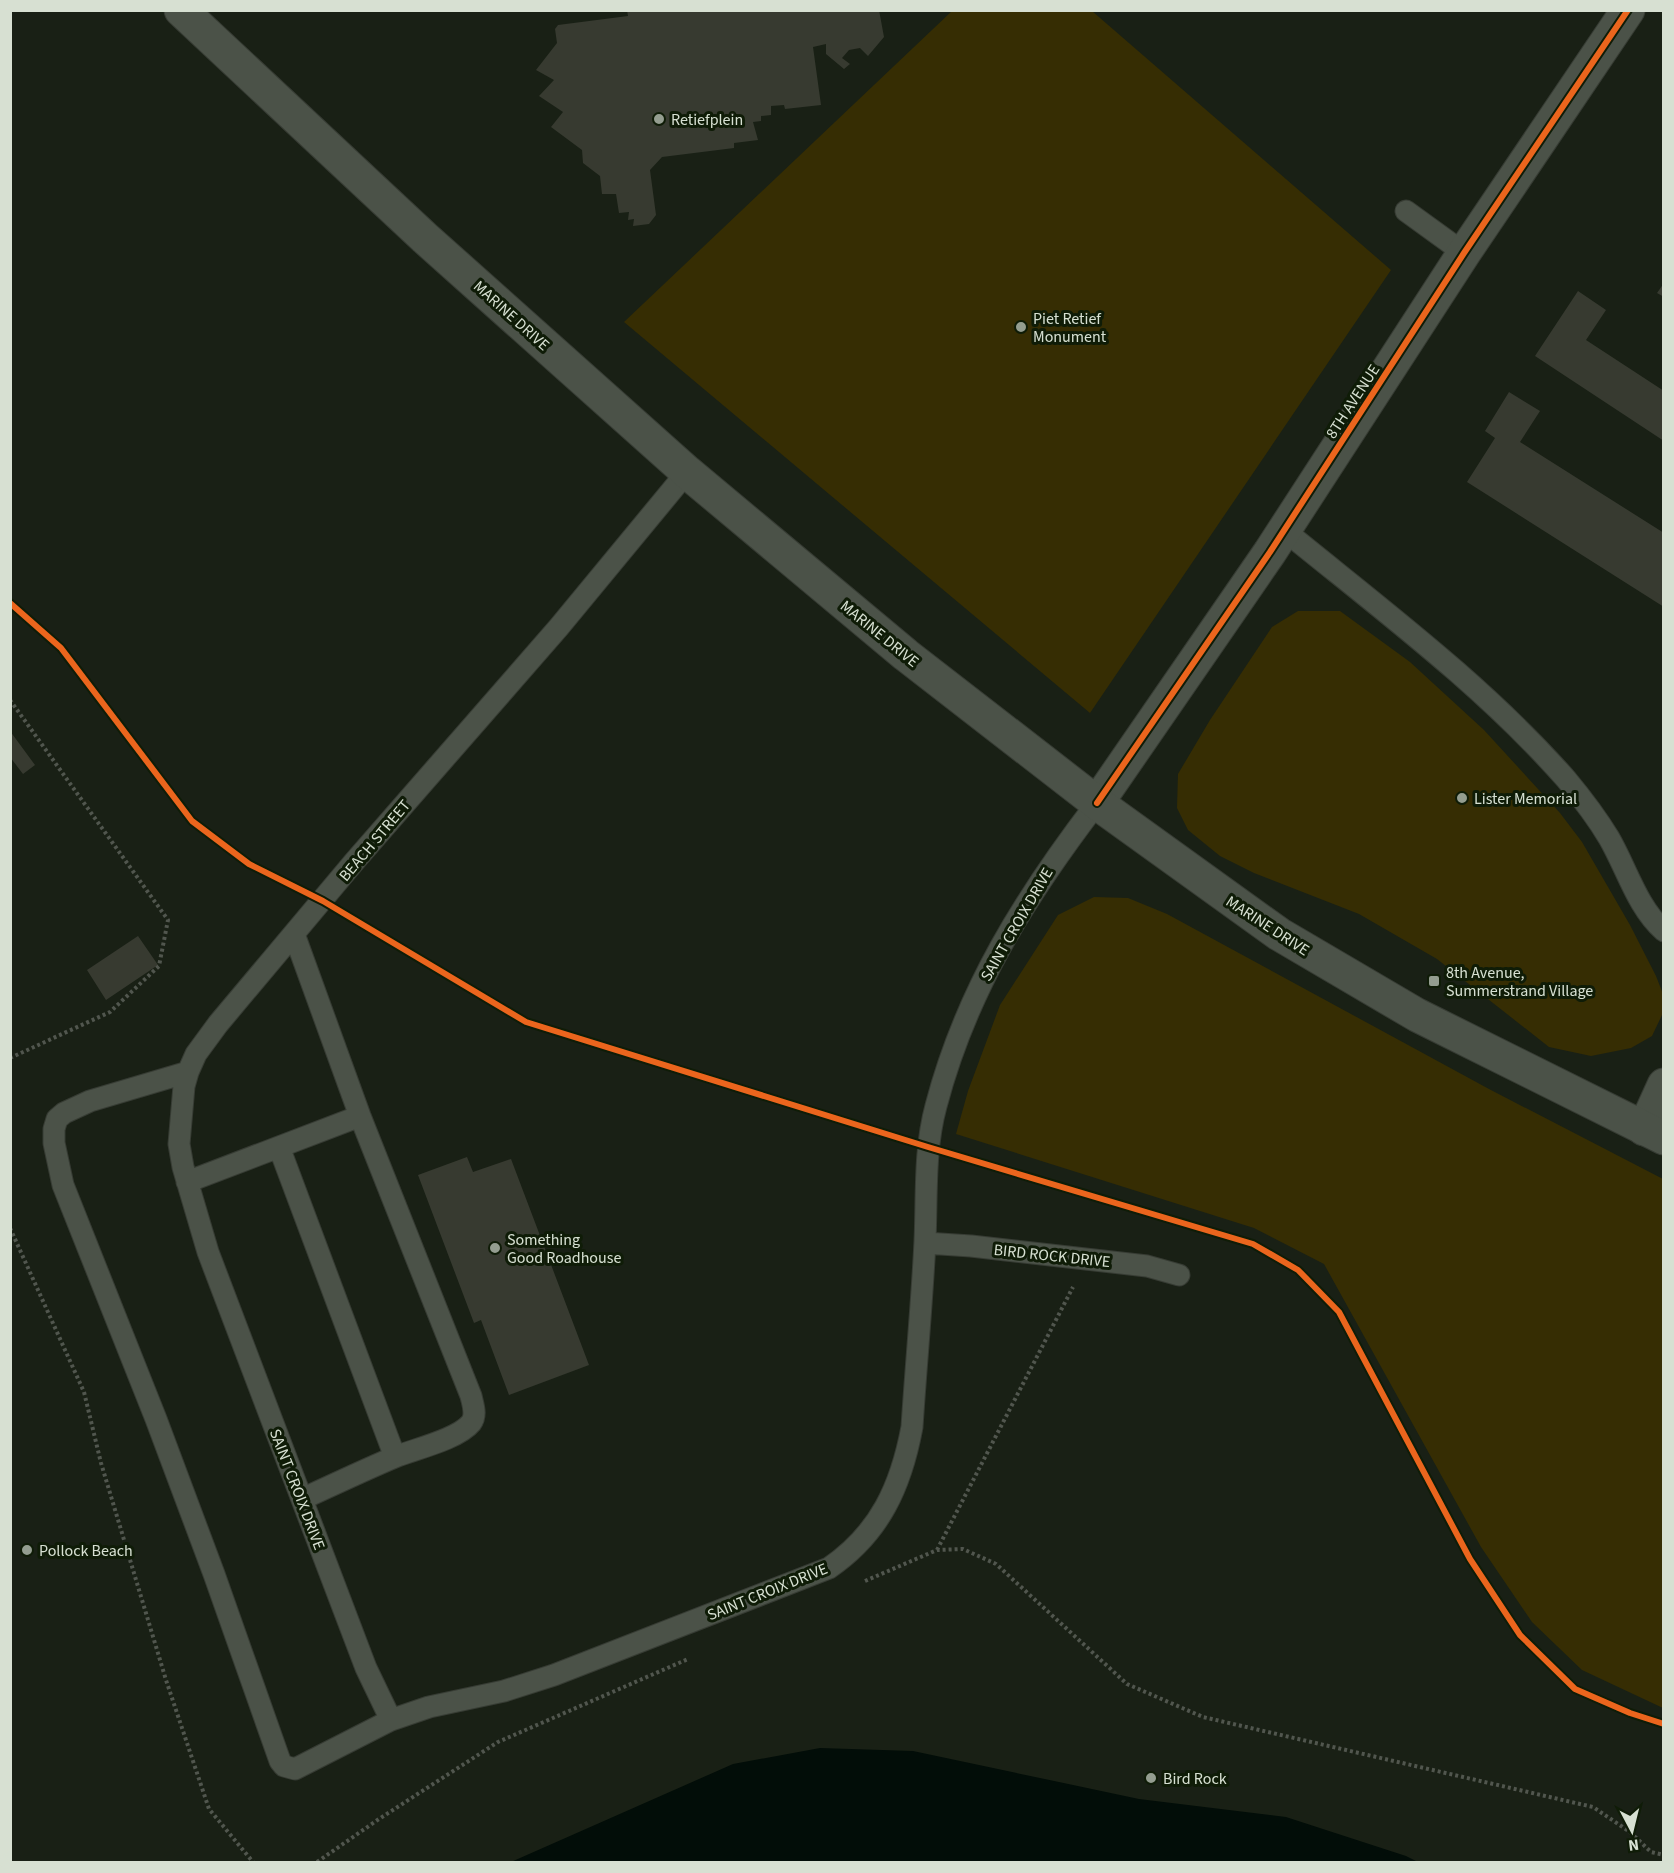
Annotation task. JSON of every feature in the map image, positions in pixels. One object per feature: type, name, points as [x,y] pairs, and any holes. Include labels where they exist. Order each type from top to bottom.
[{"type":"main road","name":"8TH AVENUE","points":[[1097,803],[1284,530],[1464,253],[1628,10]]},
{"type":"main road","name":"MARINE DRIVE","points":[[192,14],[425,238],[687,472],[906,655],[1097,803],[1193,874],[1289,940],[1417,1015],[1654,1133]]},
{"type":"main road","points":[[1654,1133],[1664,1084]]},
{"type":"lane","points":[[1406,211],[1464,253]]},
{"type":"lane","name":"BEACH STREET","points":[[208,1252],[187,1182],[179,1143],[184,1086],[196,1054],[218,1024],[354,862],[559,627],[687,472]]},
{"type":"lane","points":[[1284,530],[1467,680],[1500,710],[1560,773],[1608,837],[1647,911],[1664,932]]},
{"type":"lane","name":"SAINT CROIX DRIVE","points":[[208,1252],[366,1668],[391,1720],[429,1707],[504,1691],[554,1675],[829,1568],[845,1557],[879,1518],[895,1490],[908,1448],[912,1427],[925,1243],[928,1147],[935,1107],[963,1023],[1005,937],[1054,859],[1097,803]]},
{"type":"lane","points":[[294,934],[360,1116],[467,1385],[475,1411],[473,1419],[465,1428],[302,1499]]},
{"type":"lane","points":[[188,1072],[90,1101],[64,1113],[57,1119],[54,1143],[63,1185],[164,1441],[280,1761],[284,1767],[295,1769],[391,1720]]},
{"type":"lane","points":[[187,1182],[360,1116]]},
{"type":"lane","points":[[279,1148],[395,1457]]},
{"type":"lane","name":"BIRD ROCK DRIVE","points":[[925,1243],[1148,1266],[1179,1275]]},
{"type":"path","points":[[10,700],[168,920],[159,966],[110,1012],[10,1058]]},
{"type":"path","points":[[10,1228],[84,1392],[101,1463],[166,1680],[209,1809],[253,1863]]},
{"type":"path","points":[[937,1550],[1088,1259]]},
{"type":"path","points":[[860,1584],[937,1550],[963,1549],[996,1564],[1127,1684],[1203,1717],[1593,1807],[1630,1832],[1651,1852],[1664,1855]]},
{"type":"path","points":[[317,1863],[379,1819],[498,1742],[695,1656]]},
{"type":"shaded area","points":[[952,11],[1092,11],[1391,270],[1090,713],[624,322]]},
{"type":"shaded area","points":[[1298,611],[1340,611],[1410,662],[1484,730],[1560,813],[1582,842],[1630,925],[1656,976],[1663,994],[1662,1015],[1652,1036],[1631,1048],[1591,1056],[1549,1047],[1437,959],[1359,914],[1254,873],[1220,856],[1188,830],[1177,808],[1178,774],[1210,720],[1272,627]]},
{"type":"shaded area","points":[[1094,897],[1128,898],[1167,914],[1489,1089],[1663,1179],[1663,1708],[1582,1670],[1532,1622],[1481,1547],[1324,1264],[1254,1228],[956,1134],[968,1091],[1000,1005],[1058,915]]},
{"type":"shaded area","points":[[820,1748],[913,1751],[1139,1799],[1286,1817],[1406,1856],[1418,1862],[511,1862],[733,1764]]},
{"type":"building","name":"Retiefplein","points":[[627,10],[879,10],[884,37],[868,56],[860,48],[849,50],[842,58],[850,64],[844,69],[826,54],[826,44],[813,47],[821,105],[785,109],[784,105],[771,106],[771,115],[761,116],[761,121],[753,122],[758,140],[734,143],[734,148],[662,157],[650,170],[656,215],[649,224],[633,226],[634,219],[628,220],[629,212],[619,213],[616,194],[602,194],[600,176],[583,163],[582,150],[551,127],[563,112],[539,96],[554,80],[536,70],[557,43],[555,29],[558,25],[628,16]]},
{"type":"building","points":[[1664,283],[1664,297],[1657,293]]},
{"type":"building","points":[[1578,291],[1606,310],[1586,340],[1664,391],[1664,441],[1535,356]]},
{"type":"building","points":[[1509,392],[1540,411],[1520,442],[1664,533],[1664,607],[1467,482],[1495,438],[1485,431]]},
{"type":"building","points":[[10,731],[35,765],[23,774],[10,757]]},
{"type":"building","points":[[138,936],[158,965],[106,1000],[87,970]]},
{"type":"building","name":"Something Good Roadhouse","points":[[467,1157],[473,1172],[511,1159],[589,1365],[509,1395],[481,1320],[474,1323],[418,1175]]},
{"type":"cycle path","points":[[1097,803],[1270,552],[1464,253],[1628,10]]},
{"type":"cycle path","points":[[10,603],[61,648],[192,821],[249,864],[323,901],[526,1022],[928,1147],[1253,1244],[1298,1270],[1339,1312],[1470,1559],[1520,1635],[1575,1689],[1630,1713],[1664,1724]]},
{"type":"place","name":"Retiefplein","points":[[659,119]]},
{"type":"place","name":"Piet Retief Monument","points":[[1021,327]]},
{"type":"place","name":"Lister Memorial","points":[[1462,798]]},
{"type":"place","name":"8th Avenue, Summerstrand Village","points":[[1434,981]]},
{"type":"place","name":"Something Good Roadhouse","points":[[495,1248]]},
{"type":"place","name":"Pollock Beach","points":[[27,1550]]},
{"type":"place","name":"Bird Rock","points":[[1151,1778]]}]
